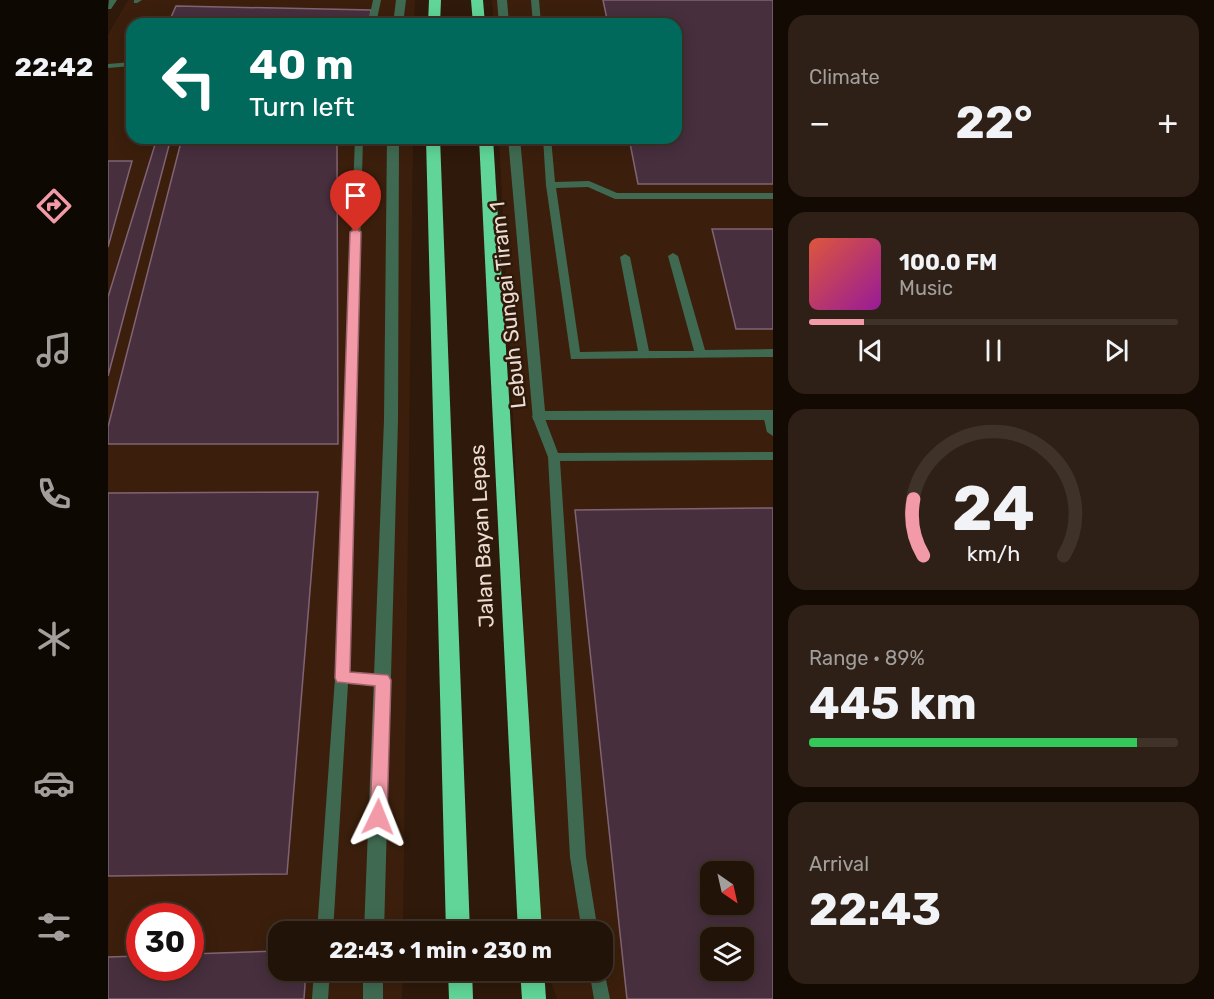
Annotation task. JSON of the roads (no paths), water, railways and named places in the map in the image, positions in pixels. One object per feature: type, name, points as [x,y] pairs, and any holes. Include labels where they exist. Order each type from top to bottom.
[{"type":"highway","points":[[434,18],[435,0]]},
{"type":"highway","points":[[477,0],[478,18]]},
{"type":"highway","name":"Jalan Bayan Lepas","points":[[433,144],[458,921]]},
{"type":"highway","name":"Jalan Bayan Lepas","points":[[486,144],[529,921]]},
{"type":"highway","points":[[460,981],[460,999]]},
{"type":"street","points":[[399,18],[401,0]]},
{"type":"street","points":[[502,0],[504,18]]},
{"type":"street","points":[[374,921],[392,420],[393,144]]},
{"type":"street","name":"Lebuh Sungai Tiram 1","points":[[515,144],[538,416],[771,415]]},
{"type":"street","points":[[372,999],[373,981]]},
{"type":"street","points":[[533,982],[540,999]]},
{"type":"lane","points":[[108,7],[113,0]]},
{"type":"lane","points":[[373,18],[377,0]]},
{"type":"lane","points":[[535,0],[536,18]]},
{"type":"lane","points":[[108,66],[126,64]]},
{"type":"lane","points":[[326,921],[342,678],[359,144]]},
{"type":"lane","points":[[548,144],[551,185],[575,356],[773,353]]},
{"type":"lane","points":[[551,185],[589,184],[615,196],[773,195]]},
{"type":"lane","points":[[673,256],[700,355]]},
{"type":"lane","points":[[625,257],[644,355]]},
{"type":"lane","points":[[771,415],[773,432]]},
{"type":"lane","points":[[538,416],[554,457],[578,858],[588,921]]},
{"type":"lane","points":[[554,457],[773,456]]},
{"type":"lane","points":[[342,678],[383,680]]},
{"type":"lane","points":[[320,999],[321,981]]},
{"type":"lane","points":[[599,981],[602,999]]}]
